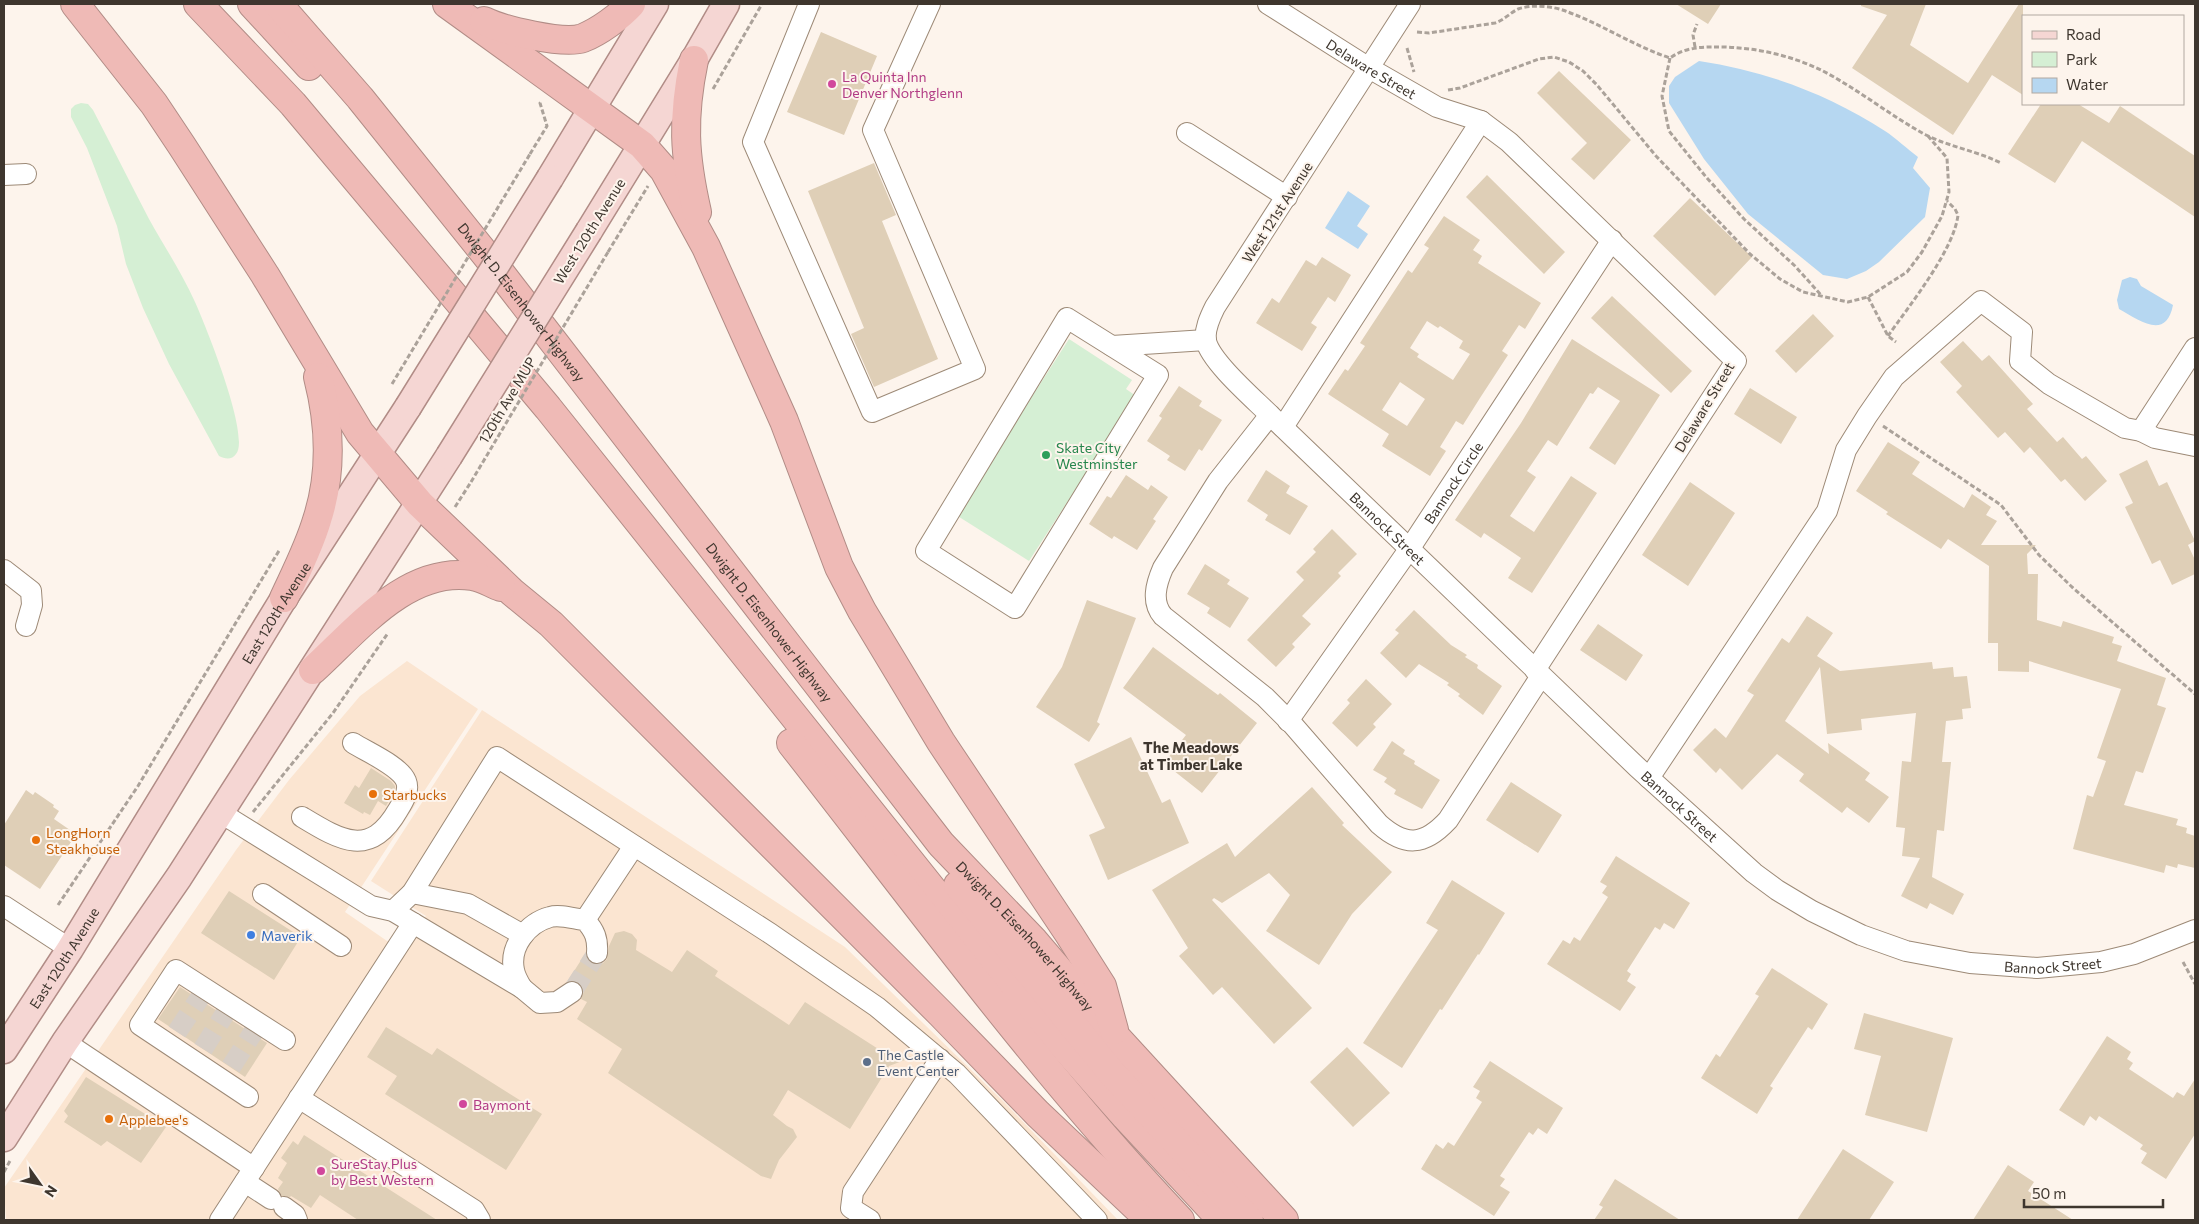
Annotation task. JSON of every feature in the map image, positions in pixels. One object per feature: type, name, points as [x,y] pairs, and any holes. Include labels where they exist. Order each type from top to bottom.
[{"type":"highway","points":[[75,4],[118,56],[159,111],[265,275],[360,433],[420,504],[512,592],[551,624],[941,1014],[1038,1114],[1150,1220]]},
{"type":"highway","points":[[182,4],[285,112],[407,256],[524,402],[1029,1049],[1134,1171],[1180,1220]]},
{"type":"highway","points":[[198,4],[293,104],[548,408],[1000,974],[1125,1116],[1222,1220]]},
{"type":"highway","points":[[252,4],[323,82],[451,236],[881,790],[1111,1072],[1249,1220]]},
{"type":"highway","name":"Dwight D. Eisenhower Highway","points":[[278,4],[360,98],[502,276],[941,844],[1034,941],[1116,1037],[1284,1220]]},
{"type":"highway","points":[[448,4],[642,145],[664,170],[706,247],[784,421],[839,567],[862,611],[941,742],[1102,986],[1116,1037]]},
{"type":"highway","points":[[448,4],[488,23],[538,38],[582,38],[621,15],[630,4]]},
{"type":"highway","points":[[694,60],[686,102],[686,154],[706,247]]},
{"type":"highway","points":[[284,598],[317,521],[326,480],[327,435],[321,388],[312,356]]},
{"type":"highway","points":[[313,670],[384,606],[418,583],[440,578],[474,576],[512,592]]},
{"type":"main road","points":[[593,109],[655,4]]},
{"type":"main road","name":"West 120th Avenue","points":[[420,504],[642,145],[726,4]]},
{"type":"main road","name":"East 120th Avenue","points":[[4,1050],[70,949],[284,598],[351,492],[378,456],[593,109]]},
{"type":"main road","points":[[4,1138],[65,1042],[152,920],[420,504]]},
{"type":"street","points":[[809,4],[753,142],[872,412],[975,370],[873,130],[930,4]]},
{"type":"street","name":"Delaware Street","points":[[1268,4],[1369,68],[1437,107],[1481,121],[1508,142],[1736,360],[1538,673]]},
{"type":"street","name":"West 121st Avenue","points":[[1206,340],[1207,325],[1215,307],[1410,4]]},
{"type":"street","points":[[1481,121],[1276,421],[1218,481],[1173,549],[1156,583],[1156,601],[1163,616],[1265,698],[1288,721],[1379,824],[1402,840],[1419,840],[1439,830],[1448,820],[1538,673]]},
{"type":"street","points":[[1187,133],[1286,197]]},
{"type":"street","points":[[4,175],[26,174]]},
{"type":"street","name":"Bannock Circle","points":[[1288,721],[1410,548],[1612,240]]},
{"type":"street","points":[[1649,778],[1826,511],[1846,450],[1894,377],[1981,301],[2022,332],[2020,361],[2048,384],[2125,428],[2140,431],[2155,438],[2195,446]]},
{"type":"street","points":[[1112,346],[1158,375],[1016,608],[926,551],[1067,318],[1112,346],[1206,340],[1213,355],[1276,421]]},
{"type":"street","points":[[2140,431],[2195,348]]},
{"type":"street","name":"Bannock Street","points":[[1276,421],[1649,778],[1754,873],[1776,890],[1812,911],[1861,935],[1906,951],[1970,963],[2037,968],[2064,967],[2101,962],[2134,954],[2195,930]]},
{"type":"street","points":[[4,570],[31,591],[32,605],[26,626]]},
{"type":"street","points":[[302,817],[348,841],[370,840],[388,826],[407,794],[406,782],[400,772],[353,744]]},
{"type":"street","points":[[393,910],[412,893],[497,758],[771,934],[877,1007],[958,1074],[1097,1220]]},
{"type":"street","points":[[221,813],[370,906],[393,910],[522,988],[540,1003],[557,1002],[572,992]]},
{"type":"street","points":[[585,920],[634,846]]},
{"type":"street","points":[[412,893],[468,904],[523,935]]},
{"type":"street","points":[[263,894],[342,946]]},
{"type":"street","points":[[4,906],[70,949]]},
{"type":"street","points":[[522,988],[514,971],[514,952],[523,935],[534,924],[552,916],[585,920],[594,930],[597,942],[596,953]]},
{"type":"street","points":[[220,1220],[413,923]]},
{"type":"street","points":[[248,1097],[227,1074],[173,1038],[140,1025],[176,970],[204,992],[257,1027],[285,1040]]},
{"type":"street","points":[[65,1042],[249,1175],[284,1209]]},
{"type":"street","points":[[870,1220],[851,1208],[853,1192],[940,1059]]},
{"type":"street","points":[[299,1098],[474,1210],[480,1220]]},
{"type":"path","points":[[1417,32],[1495,23],[1518,10],[1536,6],[1566,11],[1670,58]]},
{"type":"path","points":[[1695,47],[1692,35],[1697,24]]},
{"type":"path","points":[[1822,296],[1795,266],[1744,219],[1706,177],[1669,130],[1662,96],[1670,58],[1678,52],[1695,47],[1739,48],[1767,52],[1804,63],[1823,71],[1928,136],[1983,154],[2001,163]]},
{"type":"path","points":[[1407,48],[1414,74],[1419,78]]},
{"type":"path","points":[[1441,89],[1460,88],[1539,59],[1554,57],[1569,62],[1583,71],[1597,85],[1656,156],[1750,254],[1780,279],[1803,292],[1848,302],[1868,297],[1907,272],[1935,230],[1947,201],[1949,178],[1947,158],[1928,136]]},
{"type":"path","points":[[392,384],[546,126],[540,103],[554,82]]},
{"type":"path","points":[[1888,336],[1923,287],[1949,241],[1958,215],[1955,208],[1947,201]]},
{"type":"path","name":"120th Ave MUP","points":[[471,482],[608,252]]},
{"type":"path","points":[[1868,297],[1888,336],[1896,342]]},
{"type":"path","points":[[1880,424],[2001,505],[2039,555],[2072,588],[2195,694]]},
{"type":"path","points":[[58,905],[138,786],[284,542]]},
{"type":"path","points":[[2183,962],[2195,984]]},
{"type":"shaded area","points":[[407,661],[478,709],[345,912],[390,943],[208,1220],[6,1220],[4,1188],[236,850],[289,780],[360,696]]},
{"type":"shaded area","points":[[482,710],[845,947],[1004,1102],[1118,1220],[226,1220],[426,916],[371,881]]},
{"type":"green space","points":[[81,103],[88,104],[93,110],[149,219],[195,302],[225,380],[237,426],[239,443],[236,454],[230,458],[219,456],[169,364],[143,308],[126,264],[117,226],[87,148],[71,117],[71,109]]},
{"type":"green space","name":"Skate City Westminster","points":[[1069,339],[1132,380],[1126,389],[1136,396],[1029,561],[956,515]]},
{"type":"water","points":[[1699,61],[1748,71],[1796,86],[1841,106],[1889,134],[1918,157],[1913,168],[1930,188],[1925,217],[1879,262],[1866,271],[1847,279],[1823,275],[1748,214],[1704,159],[1669,103],[1669,86],[1675,77]]},
{"type":"water","points":[[1348,191],[1370,206],[1357,226],[1368,234],[1358,249],[1325,228]]},
{"type":"water","points":[[2130,277],[2137,279],[2141,286],[2173,305],[2169,316],[2164,322],[2158,325],[2151,325],[2119,309],[2117,300],[2122,280]]},
{"type":"building","points":[[1676,4],[1721,4],[1708,24]]},
{"type":"building","points":[[1861,4],[1926,4],[1910,45],[1968,83],[2019,4],[2023,4],[2022,94],[1992,75],[1953,135],[1852,68],[1887,15],[1861,6]]},
{"type":"building","name":"La Quinta Inn Denver Northglenn","points":[[821,32],[877,56],[844,135],[787,112]]},
{"type":"building","points":[[1559,71],[1631,140],[1594,180],[1571,159],[1587,143],[1537,93]]},
{"type":"building","points":[[2040,105],[2080,105],[2109,123],[2120,106],[2195,156],[2195,217],[2082,141],[2055,183],[2008,154]]},
{"type":"building","points":[[874,163],[896,215],[882,221],[938,359],[874,387],[851,334],[864,328],[808,191]]},
{"type":"building","points":[[1487,175],[1565,252],[1544,274],[1466,197]]},
{"type":"building","points":[[1690,198],[1752,257],[1715,296],[1653,236]]},
{"type":"building","points":[[1444,216],[1480,240],[1473,250],[1482,256],[1478,263],[1541,303],[1525,329],[1519,325],[1502,351],[1508,355],[1463,425],[1456,421],[1440,447],[1446,451],[1430,476],[1382,446],[1389,434],[1328,394],[1345,369],[1348,371],[1365,346],[1360,343],[1408,270],[1412,273],[1429,248],[1424,245]],"holes":[[[1427,321],[1438,328],[1440,326],[1463,341],[1459,348],[1470,354],[1453,380],[1417,357],[1419,354],[1410,348]],[[1400,382],[1425,399],[1407,426],[1382,410]]]},
{"type":"building","points":[[1322,257],[1351,275],[1335,302],[1328,297],[1311,323],[1317,327],[1302,351],[1256,323],[1272,298],[1279,303],[1306,260],[1316,266]]},
{"type":"building","points":[[1612,296],[1692,371],[1671,393],[1591,318]]},
{"type":"building","points":[[1813,314],[1834,336],[1796,373],[1775,351]]},
{"type":"building","points":[[1572,339],[1660,395],[1615,465],[1589,448],[1620,401],[1598,387],[1593,394],[1590,393],[1557,446],[1548,440],[1527,471],[1536,477],[1510,516],[1534,532],[1571,476],[1597,493],[1532,593],[1508,578],[1521,558],[1484,533],[1481,538],[1455,520],[1521,423]]},
{"type":"building","points":[[1963,341],[1982,361],[1989,355],[2033,404],[2027,409],[2057,442],[2063,437],[2082,459],[2086,456],[2107,481],[2085,501],[2065,479],[2061,482],[2030,447],[2024,453],[2005,432],[1998,438],[1956,392],[1962,386],[1940,362]]},
{"type":"building","points":[[1179,386],[1202,401],[1199,406],[1222,420],[1202,451],[1199,449],[1185,471],[1167,460],[1170,456],[1147,441],[1162,418],[1159,416]]},
{"type":"building","points":[[1750,388],[1797,417],[1781,444],[1734,414]]},
{"type":"building","points":[[1888,442],[1920,462],[1912,474],[1964,508],[1972,494],[1991,507],[1986,515],[1997,521],[1981,545],[2036,545],[2027,554],[2028,574],[2038,574],[2037,620],[2061,627],[2063,621],[2114,637],[2112,643],[2122,646],[2117,661],[2166,678],[2157,705],[2166,708],[2143,773],[2136,771],[2124,805],[2178,819],[2176,825],[2187,828],[2186,833],[2195,836],[2195,868],[2178,864],[2177,868],[2166,865],[2164,873],[2073,849],[2087,795],[2093,797],[2106,761],[2097,758],[2121,689],[2029,661],[2029,672],[1998,671],[1998,643],[1988,643],[1989,566],[1948,539],[1941,549],[1886,514],[1888,512],[1856,491]]},
{"type":"building","points":[[2147,460],[2159,486],[2167,482],[2195,541],[2188,545],[2195,560],[2195,574],[2172,585],[2160,560],[2152,564],[2125,507],[2133,503],[2119,474]]},
{"type":"building","points":[[1266,470],[1290,486],[1286,493],[1308,506],[1290,535],[1265,520],[1268,515],[1247,501]]},
{"type":"building","points":[[1126,475],[1148,490],[1151,485],[1168,497],[1153,519],[1156,521],[1137,550],[1114,536],[1112,539],[1089,524],[1107,496],[1111,498]]},
{"type":"building","points":[[1690,482],[1735,513],[1688,586],[1642,555]]},
{"type":"building","points":[[1332,529],[1357,554],[1338,573],[1341,576],[1302,616],[1311,624],[1292,644],[1295,647],[1276,667],[1247,640],[1304,580],[1296,572],[1316,552],[1313,549]]},
{"type":"building","points":[[1205,564],[1230,580],[1227,584],[1249,598],[1230,628],[1207,613],[1210,608],[1187,594]]},
{"type":"building","points":[[1087,600],[1136,618],[1097,722],[1100,724],[1089,742],[1036,707],[1062,667]]},
{"type":"building","points":[[1414,610],[1451,645],[1478,665],[1477,668],[1502,686],[1483,715],[1458,696],[1460,694],[1447,685],[1449,683],[1419,664],[1406,678],[1380,653],[1399,633],[1395,630]]},
{"type":"building","points":[[1807,616],[1833,633],[1817,656],[1840,671],[1932,662],[1933,669],[1953,667],[1954,677],[1967,676],[1971,708],[1962,709],[1963,719],[1946,721],[1942,762],[1951,762],[1944,831],[1937,830],[1932,877],[1964,894],[1953,915],[1930,903],[1927,909],[1901,896],[1920,858],[1902,856],[1905,828],[1896,827],[1902,761],[1911,762],[1916,713],[1861,719],[1862,730],[1827,734],[1820,667],[1785,721],[1829,754],[1828,743],[1870,773],[1865,780],[1889,797],[1869,823],[1847,807],[1842,813],[1799,781],[1804,774],[1777,754],[1742,790],[1720,768],[1716,773],[1693,750],[1715,728],[1726,738],[1754,695],[1747,691],[1782,638],[1789,643]]},
{"type":"building","points":[[1598,624],[1643,655],[1626,681],[1580,650]]},
{"type":"building","points":[[1153,647],[1218,695],[1220,693],[1257,723],[1202,793],[1164,763],[1186,735],[1123,688]]},
{"type":"building","points":[[1366,679],[1392,704],[1373,724],[1376,727],[1357,747],[1332,723],[1350,703],[1347,700]]},
{"type":"building","points":[[1131,737],[1162,803],[1170,799],[1189,843],[1108,880],[1089,835],[1105,828],[1074,764]]},
{"type":"building","points":[[1392,741],[1405,750],[1403,754],[1415,761],[1414,764],[1440,780],[1422,809],[1394,794],[1396,790],[1384,782],[1387,778],[1373,770]]},
{"type":"building","name":"Starbucks","points":[[371,768],[391,781],[395,786],[395,790],[386,806],[378,801],[370,815],[364,812],[363,814],[344,803],[355,785],[359,788]]},
{"type":"building","points":[[1511,782],[1562,815],[1538,853],[1486,820]]},
{"type":"building","points":[[1312,787],[1344,823],[1342,825],[1392,872],[1352,914],[1319,965],[1266,931],[1290,895],[1269,873],[1222,903],[1214,898],[1212,900],[1312,1008],[1274,1044],[1222,987],[1213,995],[1179,956],[1188,948],[1152,890],[1227,843],[1235,857]]},
{"type":"building","name":"LongHorn Steakhouse","points":[[26,790],[33,795],[35,792],[54,805],[53,807],[59,811],[54,819],[70,830],[65,838],[71,842],[40,889],[4,865],[4,825]]},
{"type":"building","points":[[1616,856],[1690,903],[1674,929],[1664,923],[1660,930],[1655,927],[1627,971],[1631,974],[1627,981],[1636,987],[1620,1011],[1547,964],[1563,940],[1570,944],[1574,937],[1580,941],[1608,897],[1602,893],[1607,886],[1600,882]]},
{"type":"building","points":[[1452,880],[1505,913],[1479,955],[1442,1010],[1440,1009],[1402,1068],[1363,1043],[1438,930],[1426,923]]},
{"type":"building","name":"Maverik","points":[[229,891],[301,937],[274,980],[201,933]]},
{"type":"building","points":[[624,931],[632,934],[637,940],[636,950],[672,972],[687,950],[718,971],[715,976],[789,1025],[805,1002],[883,1052],[913,1057],[889,1066],[850,1129],[788,1090],[773,1115],[793,1129],[797,1137],[779,1160],[771,1179],[761,1176],[608,1073],[622,1049],[577,1019],[587,1002],[581,999],[584,991],[578,982],[567,982],[585,954],[591,963],[597,965],[603,963],[607,959],[609,946],[615,933]]},
{"type":"building","points":[[1772,968],[1828,1004],[1812,1030],[1808,1027],[1770,1086],[1773,1088],[1757,1114],[1701,1078],[1716,1054],[1720,1057],[1759,996],[1755,994]]},
{"type":"building","points":[[180,987],[267,1043],[245,1077],[158,1019]]},
{"type":"building","points":[[1864,1013],[1953,1038],[1927,1132],[1865,1115],[1881,1056],[1854,1049]]},
{"type":"building","name":"Baymont","points":[[386,1027],[432,1055],[437,1048],[542,1114],[506,1170],[385,1094],[397,1076],[367,1057]]},
{"type":"building","points":[[2107,1036],[2131,1052],[2127,1059],[2133,1063],[2129,1069],[2173,1098],[2177,1092],[2184,1096],[2195,1079],[2195,1134],[2166,1179],[2141,1163],[2147,1153],[2140,1149],[2143,1145],[2099,1116],[2096,1121],[2090,1116],[2084,1126],[2059,1110]]},
{"type":"building","points":[[1347,1047],[1390,1093],[1353,1127],[1310,1082]]},
{"type":"building","points":[[1490,1061],[1563,1108],[1547,1134],[1538,1128],[1533,1135],[1529,1132],[1500,1176],[1505,1179],[1500,1186],[1510,1192],[1494,1216],[1421,1169],[1436,1144],[1443,1149],[1448,1142],[1454,1146],[1482,1102],[1476,1098],[1480,1091],[1473,1087]]},
{"type":"building","name":"Applebee's","points":[[86,1077],[166,1127],[141,1163],[107,1141],[101,1146],[64,1122],[68,1116],[64,1111]]},
{"type":"building","name":"SureStay Plus by Best Western","points":[[304,1135],[437,1220],[358,1220],[320,1195],[311,1208],[291,1196],[282,1196],[278,1189],[283,1182],[278,1178],[287,1163],[281,1158],[293,1141],[298,1145]]},
{"type":"building","points":[[1843,1149],[1894,1182],[1869,1220],[1797,1220]]},
{"type":"building","points":[[2008,1165],[2034,1182],[2028,1191],[2073,1220],[1973,1220]]},
{"type":"building","points":[[1615,1179],[1680,1220],[1594,1220],[1603,1207],[1599,1205]]},
{"type":"tunnel","points":[[572,992],[597,953]]},
{"type":"tunnel","points":[[177,1032],[201,996]]},
{"type":"tunnel","points":[[203,1049],[226,1012]]},
{"type":"tunnel","points":[[231,1067],[254,1031]]},
{"type":"place","name":"La Quinta Inn Denver Northglenn","points":[[832,84]]},
{"type":"place","name":"Skate City Westminster","points":[[1046,455]]},
{"type":"place","name":"Starbucks","points":[[373,794]]},
{"type":"place","name":"LongHorn Steakhouse","points":[[36,840]]},
{"type":"place","name":"Maverik","points":[[251,935]]},
{"type":"place","name":"The Castle Event Center","points":[[867,1062]]},
{"type":"place","name":"Baymont","points":[[463,1104]]},
{"type":"place","name":"Applebee's","points":[[109,1119]]},
{"type":"place","name":"SureStay Plus by Best Western","points":[[321,1171]]},
{"type":"district","name":"The Meadows at Timber Lake","points":[[1191,756]]}]
